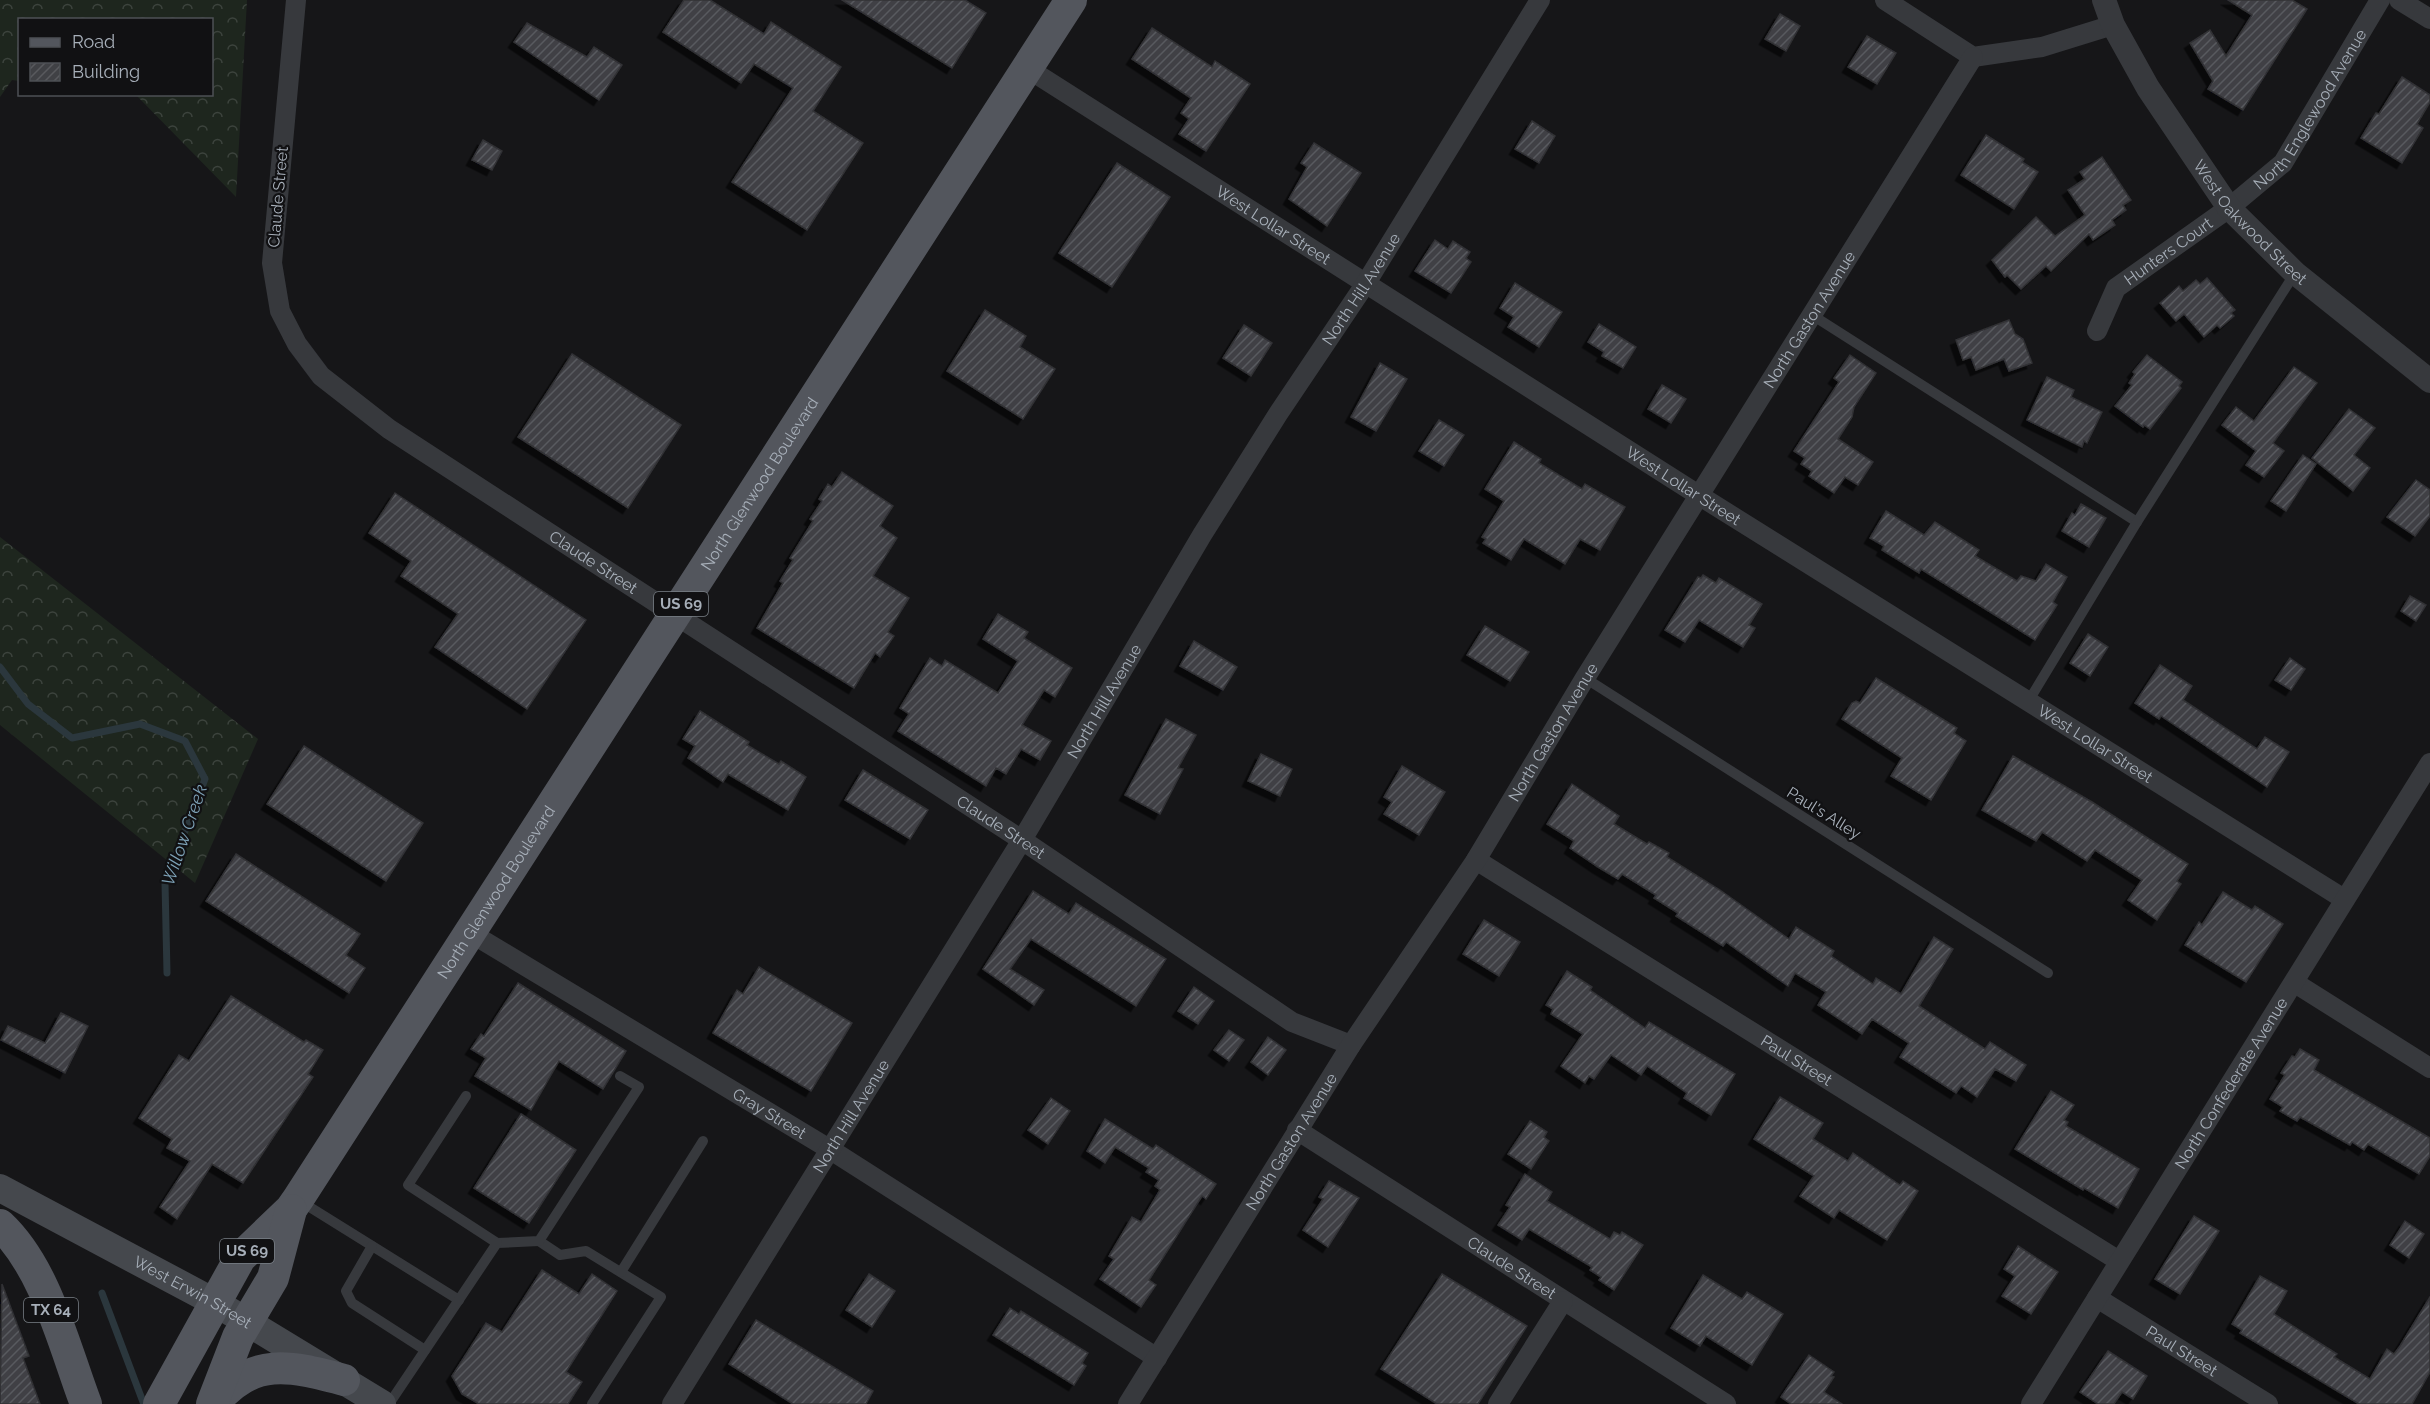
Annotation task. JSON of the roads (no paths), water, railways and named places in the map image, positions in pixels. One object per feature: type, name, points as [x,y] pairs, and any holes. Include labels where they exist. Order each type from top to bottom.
[{"type":"main road","name":"North Glenwood Boulevard","points":[[216,1304],[240,1258],[295,1204],[1071,0]]},
{"type":"main road","name":"West Erwin Street","points":[[0,1188],[247,1321],[382,1404]]},
{"type":"main road","name":"North Glenwood Boulevard","points":[[247,1321],[273,1278],[295,1204]]},
{"type":"main road","name":"TX 64","points":[[0,1225],[20,1247],[35,1270],[86,1404]]},
{"type":"main road","name":"US 69","points":[[159,1404],[216,1304]]},
{"type":"main road","name":"US 69","points":[[212,1404],[226,1363],[247,1321]]},
{"type":"main road","points":[[212,1404],[235,1381],[264,1369],[298,1368],[344,1380]]},
{"type":"street","name":"Claude Street","points":[[296,0],[272,262],[279,311],[297,344],[321,376],[389,429],[1022,840],[1292,1022],[1351,1045]]},
{"type":"street","name":"North Hill Avenue","points":[[672,1404],[1022,840],[1202,535],[1278,414],[1366,283],[1540,0]]},
{"type":"street","points":[[1885,0],[1973,57],[2042,47],[2113,26]]},
{"type":"street","name":"West Oakwood Street","points":[[2104,0],[2113,26],[2148,88],[2229,208],[2295,273],[2430,381]]},
{"type":"street","name":"North Englewood Avenue","points":[[2229,208],[2283,163],[2380,0]]},
{"type":"street","points":[[2399,0],[2430,20]]},
{"type":"street","name":"North Gaston Avenue","points":[[1128,1404],[1351,1045],[1476,860],[1585,678],[1973,57]]},
{"type":"street","name":"West Lollar Street","points":[[1027,68],[1700,496],[2344,899]]},
{"type":"street","name":"Hunters Court","points":[[2097,331],[2116,288],[2229,208]]},
{"type":"street","name":"North Confederate Avenue","points":[[2031,1404],[2430,763]]},
{"type":"street","name":"Paul Street","points":[[1476,860],[2119,1261]]},
{"type":"street","name":"Gray Street","points":[[469,932],[831,1150],[1157,1358]]},
{"type":"street","points":[[2295,983],[2430,1068]]},
{"type":"street","name":"Claude Street","points":[[1297,1130],[1726,1404]]},
{"type":"street","name":"Paul Street","points":[[2097,1298],[2268,1404]]},
{"type":"street","points":[[1498,1404],[1563,1301]]},
{"type":"lane","points":[[2028,702],[2137,522],[2295,273]]},
{"type":"lane","points":[[1812,315],[2137,522]]},
{"type":"lane","name":"Paul's Alley","points":[[1585,678],[2048,973]]},
{"type":"lane","points":[[539,1241],[639,1088],[620,1076]]},
{"type":"lane","points":[[466,1096],[408,1185],[496,1244],[539,1241],[560,1255],[586,1251],[661,1297],[592,1404]]},
{"type":"lane","points":[[621,1272],[703,1141]]},
{"type":"lane","points":[[295,1204],[372,1246],[459,1300]]},
{"type":"lane","points":[[389,1404],[496,1244]]},
{"type":"lane","points":[[372,1246],[346,1291],[352,1303],[425,1350]]},
{"type":"waterway","name":"Willow Creek","points":[[0,667],[28,704],[72,738],[140,724],[185,741],[205,779],[165,883],[167,973]]},
{"type":"waterway","name":"Willow Creek","points":[[102,1293],[143,1402]]}]
